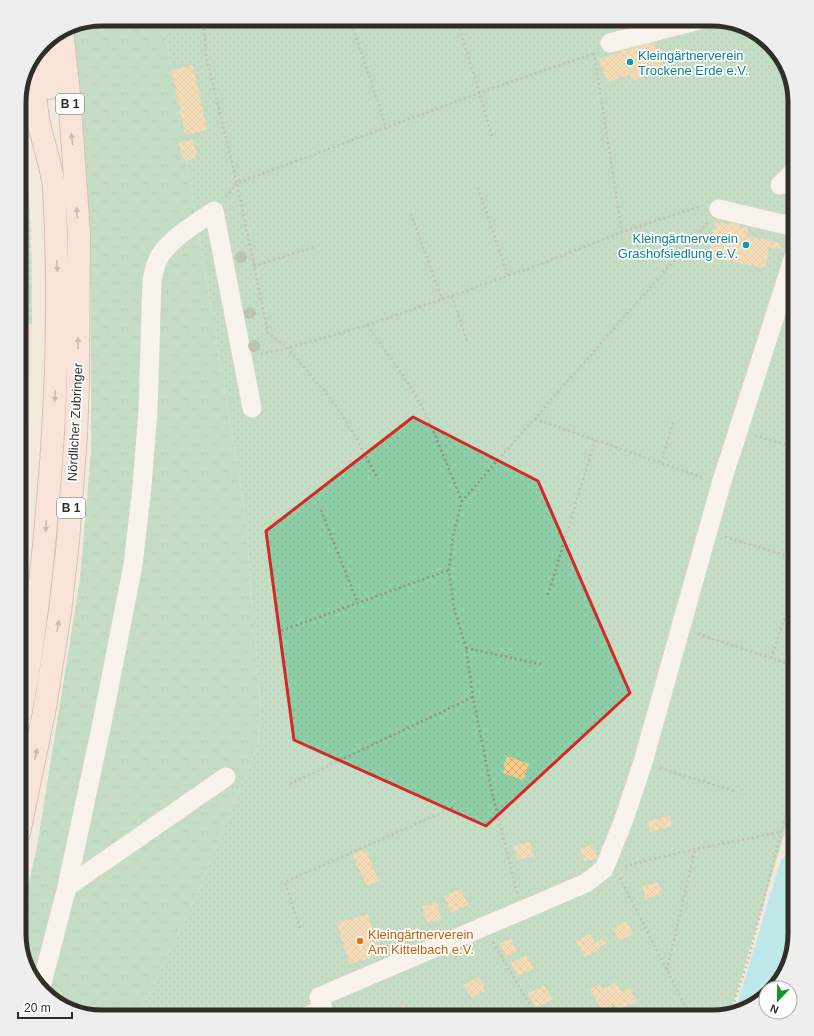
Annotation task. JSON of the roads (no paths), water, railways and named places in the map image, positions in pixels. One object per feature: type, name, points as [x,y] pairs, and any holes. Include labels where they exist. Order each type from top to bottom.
[{"type":"main road","name":"Nördlicher Zubringer","points":[[26,799],[45,707],[60,612],[68,541],[76,435],[78,382],[78,233],[69,94],[63,37]]},
{"type":"main road","name":"B 1","points":[[47,50],[53,186]]},
{"type":"main road","name":"Nördlicher Zubringer","points":[[26,678],[37,610],[51,476],[56,391],[57,272],[53,186],[38,119],[33,70]]},
{"type":"lane","points":[[605,47],[678,26]]},
{"type":"lane","points":[[780,185],[788,178]]},
{"type":"lane","points":[[719,210],[788,225]]},
{"type":"lane","points":[[43,981],[67,887],[102,723],[133,565],[142,486],[148,410],[152,280],[161,254],[178,236],[214,211],[252,408]]},
{"type":"lane","points":[[321,1010],[323,1009],[319,997],[586,883],[604,868],[623,822],[642,762],[721,484],[788,275]]},
{"type":"lane","points":[[67,887],[226,777]]},
{"type":"waterway","points":[[757,995],[788,891]]},
{"type":"place","name":"Kleingärtnerverein Trockene Erde e.V.","points":[[630,62]]},
{"type":"place","name":"Kleingärtnerverein Grashofsiedlung e.V.","points":[[746,245]]},
{"type":"place","name":"Kleingärtnerverein Am Kittelbach e.V.","points":[[360,941]]}]
